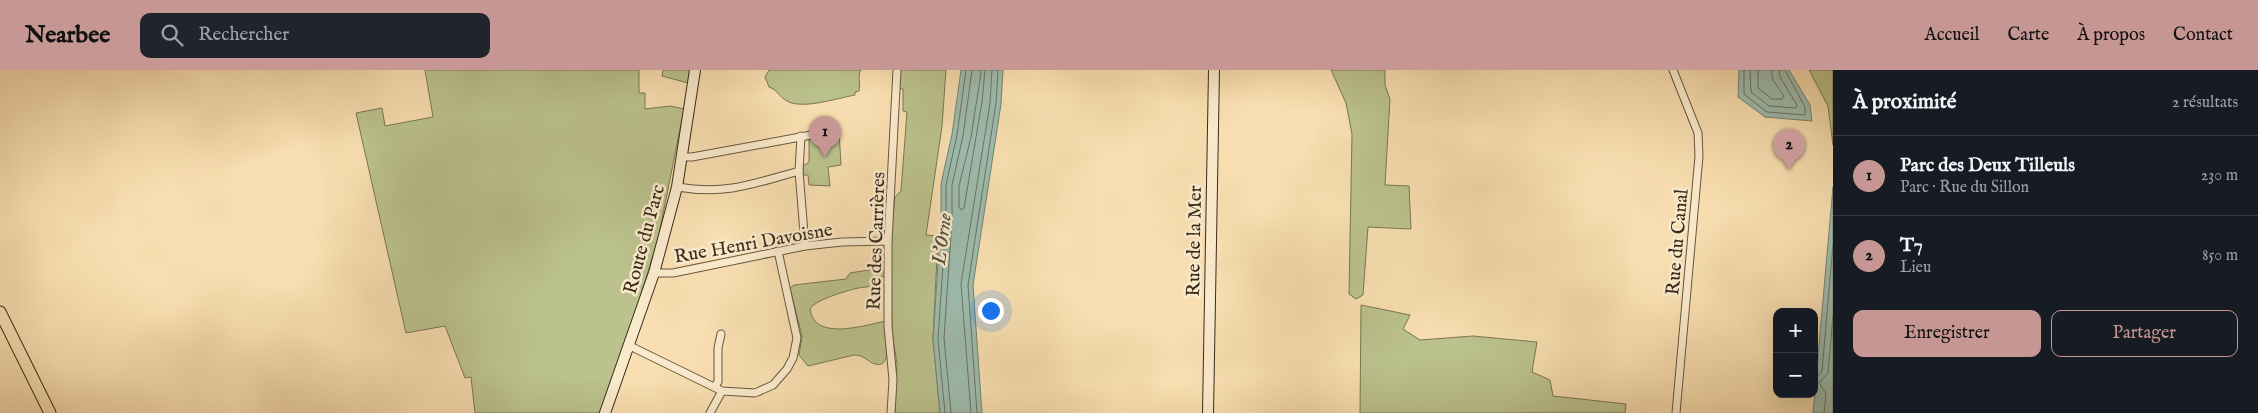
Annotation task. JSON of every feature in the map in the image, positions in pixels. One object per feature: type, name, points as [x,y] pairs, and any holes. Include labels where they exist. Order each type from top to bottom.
[{"type":"main road","points":[[0,312],[50,413]]},
{"type":"street","name":"Route du Parc","points":[[605,413],[654,273],[677,187],[695,70]]},
{"type":"street","name":"Rue des Carrières","points":[[891,413],[893,380],[888,326],[888,241],[897,70]]},
{"type":"street","name":"Rue de la Mer","points":[[1208,413],[1214,70]]},
{"type":"street","name":"Rue du Canal","points":[[1668,70],[1674,74],[1696,126],[1699,156],[1676,413]]},
{"type":"street","points":[[681,157],[822,132]]},
{"type":"street","points":[[801,136],[799,171],[805,246]]},
{"type":"street","points":[[677,187],[711,191],[730,189],[799,171]]},
{"type":"street","name":"Rue Henri Davoisne","points":[[654,273],[673,273],[805,246],[842,242],[888,241]]},
{"type":"street","points":[[630,346],[722,391],[745,393],[766,390],[781,378],[793,358],[797,338],[778,251]]},
{"type":"street","points":[[715,386],[718,382],[718,348],[721,334]]},
{"type":"street","points":[[710,413],[722,391]]},
{"type":"green space","points":[[425,70],[639,70],[639,93],[645,93],[645,109],[670,106],[684,109],[658,239],[626,343],[601,413],[475,413],[471,377],[465,378],[445,326],[406,333],[356,113],[382,108],[385,126],[433,117]]},
{"type":"green space","points":[[663,70],[690,70],[688,83],[662,76]]},
{"type":"green space","points":[[769,70],[861,70],[859,75],[859,91],[855,92],[855,95],[811,104],[794,103],[787,101],[769,87],[765,77]]},
{"type":"green space","points":[[899,70],[946,70],[942,126],[926,235],[938,236],[933,339],[940,413],[895,413],[897,364],[892,333],[891,238],[895,197],[901,191],[907,112],[903,111],[903,89],[898,89]]},
{"type":"green space","points":[[1331,70],[1385,70],[1385,85],[1390,99],[1385,185],[1409,186],[1411,229],[1368,227],[1363,295],[1356,299],[1349,294],[1352,134],[1346,103]]},
{"type":"green space","points":[[1809,70],[1833,70],[1833,145],[1828,106]]},
{"type":"green space","points":[[839,131],[841,165],[828,167],[830,186],[809,185],[808,175],[803,175],[803,166],[809,162],[809,138]]},
{"type":"green space","points":[[881,268],[885,270],[885,276],[876,278],[873,285],[856,288],[830,297],[817,302],[810,309],[814,319],[821,325],[830,328],[854,328],[886,321],[888,348],[885,361],[881,364],[875,364],[861,356],[854,355],[808,366],[799,355],[802,336],[790,288],[794,285],[846,279],[850,273]]},
{"type":"green space","points":[[1361,305],[1410,315],[1403,329],[1420,340],[1473,336],[1537,342],[1532,372],[1550,380],[1553,396],[1626,404],[1625,413],[1360,413]]},
{"type":"water","name":"L'Orne","points":[[961,70],[1003,70],[1001,104],[973,285],[982,413],[940,413],[933,339],[941,219],[941,184],[952,134]]},
{"type":"water","points":[[1739,70],[1789,70],[1810,105],[1812,121],[1765,117],[1738,97]]},
{"type":"water","points":[[1833,187],[1833,413],[1813,413],[1814,398],[1818,398],[1818,356]]},
{"type":"place","name":"Parc des Deux Tilleuls","points":[[825,157]]},
{"type":"place","name":"T7","points":[[1789,170]]}]
